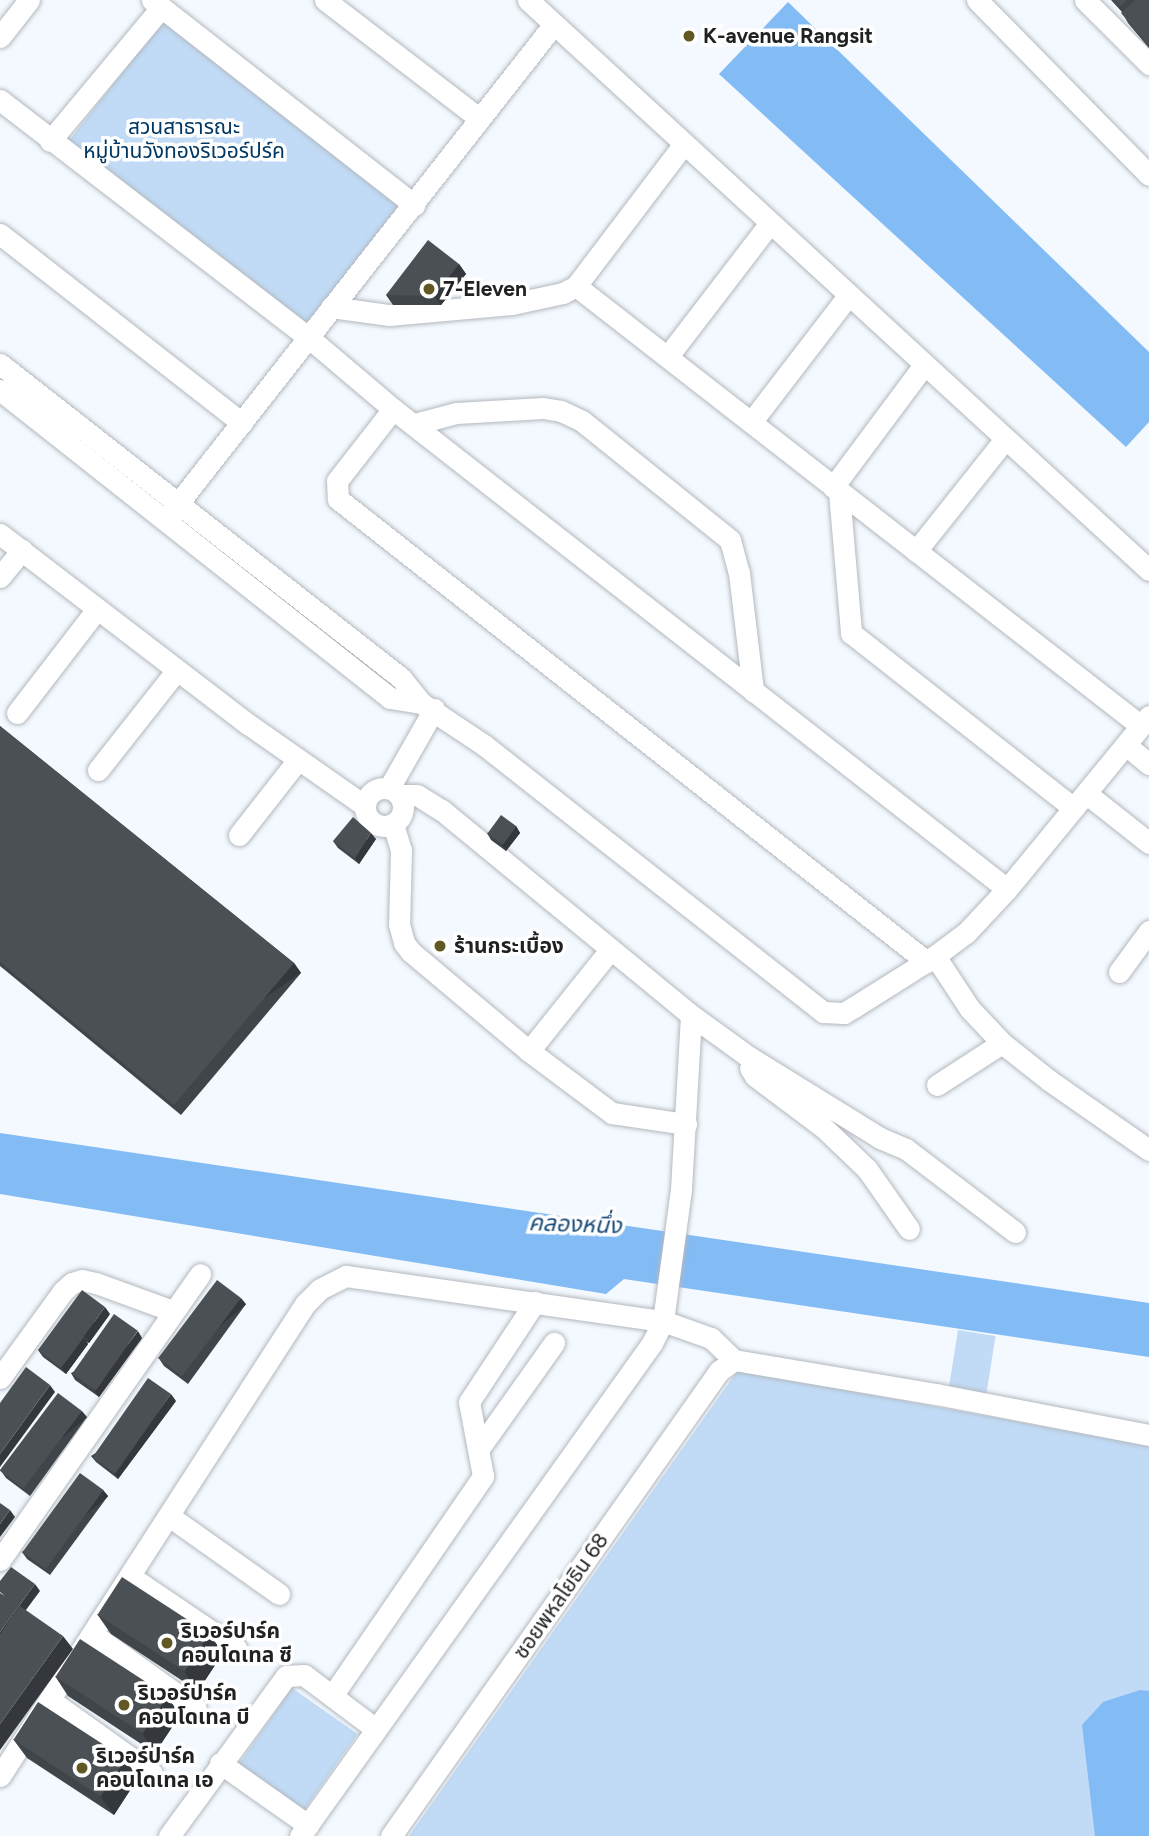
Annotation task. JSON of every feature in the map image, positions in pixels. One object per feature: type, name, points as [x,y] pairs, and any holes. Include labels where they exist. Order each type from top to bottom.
[{"type":"street","points":[[0,37],[29,0]]},
{"type":"street","points":[[325,0],[480,119]]},
{"type":"street","points":[[528,0],[682,145],[1149,570]]},
{"type":"street","points":[[977,0],[1149,175]]},
{"type":"street","points":[[1086,0],[1149,64]]},
{"type":"street","points":[[50,141],[157,4],[414,205]]},
{"type":"street","points":[[171,513],[554,23]]},
{"type":"street","points":[[0,100],[308,337],[393,409],[1007,889]]},
{"type":"street","points":[[331,307],[389,315],[512,304],[556,295],[576,286],[682,145]]},
{"type":"street","points":[[668,356],[770,223]]},
{"type":"street","points":[[0,234],[242,423]]},
{"type":"street","points":[[0,364],[390,698],[428,706],[484,745],[823,1012],[844,1013],[931,959],[966,933],[1007,889],[1145,721],[836,490],[576,286]]},
{"type":"street","points":[[751,421],[848,296]]},
{"type":"street","points":[[923,365],[836,490],[851,633],[1080,801],[1149,843]]},
{"type":"street","points":[[0,390],[171,513]]},
{"type":"street","points":[[415,424],[456,413],[544,408],[573,416],[593,430],[730,540],[739,573],[753,691]]},
{"type":"street","points":[[393,409],[337,481],[338,499],[931,959],[970,1009],[1002,1043],[1050,1081],[1149,1150]]},
{"type":"street","points":[[916,551],[1005,439]]},
{"type":"street","points":[[0,534],[298,761],[365,806],[368,817],[376,824],[393,824]]},
{"type":"street","points":[[0,577],[22,550]]},
{"type":"street","points":[[17,713],[97,609]]},
{"type":"street","points":[[98,770],[177,670]]},
{"type":"street","points":[[395,792],[428,706]]},
{"type":"street","points":[[1126,745],[1149,764]]},
{"type":"street","points":[[239,835],[298,761]]},
{"type":"street","points":[[365,806],[373,791],[395,792],[417,795],[441,810],[691,1015],[749,1057],[880,1138],[906,1149],[1015,1232]]},
{"type":"street","points":[[393,824],[404,808],[395,792]]},
{"type":"street","points":[[393,824],[401,850],[398,915],[404,943],[529,1051],[612,1113],[686,1124]]},
{"type":"street","points":[[1119,972],[1149,932]]},
{"type":"street","points":[[529,1051],[610,950]]},
{"type":"street","points":[[220,1763],[304,1831],[652,1343],[664,1315],[681,1189],[691,1015]]},
{"type":"street","points":[[937,1085],[1002,1043]]},
{"type":"street","points":[[749,1057],[748,1064],[755,1076],[823,1127],[867,1169],[909,1229]]},
{"type":"street","points":[[0,1560],[200,1273]]},
{"type":"street","points":[[0,1776],[94,1635],[305,1304],[333,1281],[361,1276],[534,1302],[664,1315],[711,1338],[734,1360],[936,1394],[1149,1435]]},
{"type":"street","points":[[0,1378],[63,1291],[72,1283],[82,1280],[96,1283],[173,1311]]},
{"type":"street","points":[[332,1696],[483,1476],[480,1447],[471,1421],[470,1402],[534,1302]]},
{"type":"street","points":[[480,1447],[554,1343]]},
{"type":"street","name":"ซอยพหลโยธิน 68","points":[[391,1836],[719,1371],[734,1360]]},
{"type":"street","points":[[169,1516],[279,1594]]},
{"type":"street","points":[[131,1577],[236,1648]]},
{"type":"street","points":[[94,1635],[196,1708]]},
{"type":"street","points":[[169,1836],[286,1676],[304,1675],[376,1729]]},
{"type":"street","points":[[50,1700],[152,1773]]},
{"type":"green space","name":"สวนสาธารณะ หมู่บ้านวังทองริเวอร์ปร์ค","points":[[167,15],[407,203],[299,341],[59,154]]},
{"type":"green space","points":[[958,1330],[996,1336],[986,1398],[948,1392]]},
{"type":"green space","points":[[738,1370],[1149,1446],[1149,1836],[409,1836]]},
{"type":"green space","points":[[292,1688],[358,1734],[301,1814],[236,1768]]},
{"type":"shaded area","points":[[788,2],[1149,352],[1149,422],[1126,447],[719,74]]},
{"type":"shaded area","points":[[0,1133],[1149,1303],[1149,1357],[624,1279],[606,1294],[0,1194]]},
{"type":"shaded area","points":[[1140,1690],[1149,1691],[1149,1836],[1095,1836],[1082,1725],[1103,1702]]},
{"type":"building","points":[[1113,0],[1127,0],[1120,7]]},
{"type":"building","points":[[1135,0],[1149,0],[1148,45],[1121,13]]},
{"type":"building","points":[[428,240],[459,264],[434,296],[386,295]]},
{"type":"building","points":[[0,726],[294,963],[174,1105],[0,962]]},
{"type":"building","points":[[501,815],[516,826],[503,845],[487,834]]},
{"type":"building","points":[[353,817],[371,833],[355,858],[333,841]]},
{"type":"building","points":[[217,1280],[241,1298],[182,1376],[158,1358]]},
{"type":"building","points":[[82,1290],[105,1307],[84,1336],[79,1333],[84,1337],[61,1368],[38,1350]]},
{"type":"building","points":[[114,1314],[138,1331],[96,1390],[72,1374]]},
{"type":"building","points":[[26,1367],[50,1385],[0,1454],[0,1403]]},
{"type":"building","points":[[148,1378],[171,1394],[115,1474],[92,1457]]},
{"type":"building","points":[[58,1393],[82,1411],[24,1489],[0,1470]]},
{"type":"building","points":[[80,1473],[103,1490],[46,1569],[22,1552]]},
{"type":"building","points":[[0,1503],[10,1510],[0,1524]]},
{"type":"building","points":[[11,1567],[35,1584],[0,1632],[0,1593],[5,1596],[0,1592],[0,1581]]},
{"type":"building","name":"ริเวอร์ปาร์ค คอนโดเทล ซี","points":[[122,1577],[209,1634],[185,1671],[97,1615]]},
{"type":"building","points":[[20,1606],[63,1636],[0,1724],[0,1634]]},
{"type":"building","name":"ริเวอร์ปาร์ค คอนโดเทล บี","points":[[80,1639],[167,1696],[143,1733],[55,1677]]},
{"type":"building","name":"ริเวอร์ปาร์ค คอนโดเทล เอ","points":[[38,1702],[125,1759],[101,1796],[13,1740]]},
{"type":"place","name":"K-avenue Rangsit","points":[[689,36]]},
{"type":"place","name":"7-Eleven","points":[[429,289]]},
{"type":"place","name":"ร้านกระเบื้อง","points":[[440,946]]},
{"type":"place","name":"ริเวอร์ปาร์ค คอนโดเทล ซี","points":[[167,1643]]},
{"type":"place","name":"ริเวอร์ปาร์ค คอนโดเทล บี","points":[[124,1705]]},
{"type":"place","name":"ริเวอร์ปาร์ค คอนโดเทล เอ","points":[[82,1768]]},
{"type":"water label","name":"คลองหนึ่ง","points":[[575,1224]]}]
